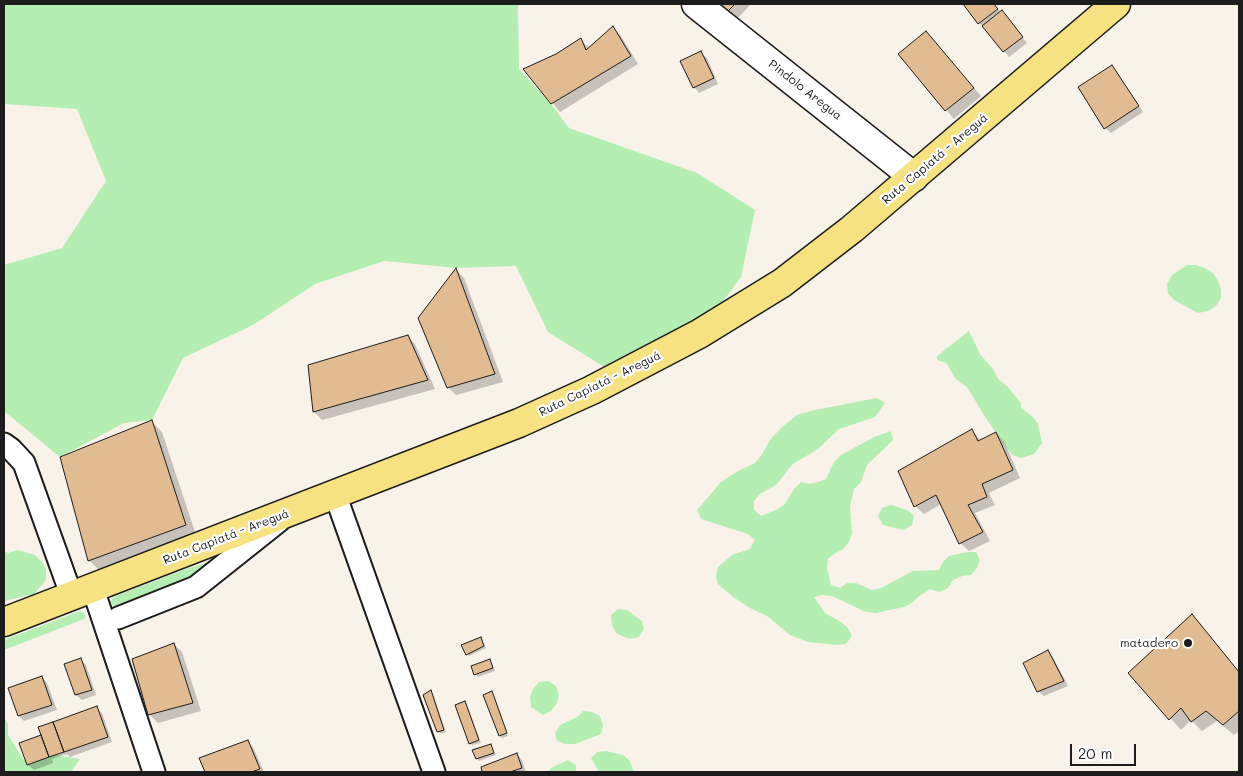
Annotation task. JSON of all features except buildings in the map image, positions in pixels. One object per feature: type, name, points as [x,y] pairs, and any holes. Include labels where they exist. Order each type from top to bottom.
[{"type":"main road","name":"Pindolo Aregua","points":[[696,4],[914,177]]},
{"type":"main road","name":"Ruta Capiatá - Areguá","points":[[4,622],[519,423],[592,390],[699,334],[782,283],[852,229],[1116,4]]},
{"type":"street","points":[[4,444],[24,463],[83,593],[154,772]]},
{"type":"street","points":[[335,494],[434,772]]},
{"type":"street","points":[[118,618],[196,587],[289,512]]},
{"type":"green space","points":[[4,4],[518,4],[519,69],[551,104],[569,128],[697,173],[755,210],[741,277],[699,334],[609,370],[548,332],[516,266],[456,268],[384,261],[315,284],[253,325],[183,358],[152,420],[124,423],[60,457],[4,411],[4,265],[62,248],[106,181],[77,109],[4,104]]},
{"type":"green space","points":[[1187,265],[1205,268],[1213,273],[1218,281],[1221,289],[1221,298],[1216,306],[1208,311],[1198,313],[1174,300],[1168,293],[1167,284],[1172,275]]},
{"type":"green space","points":[[969,331],[980,354],[999,380],[1007,386],[1021,403],[1021,408],[1032,416],[1038,424],[1042,443],[1034,454],[1021,458],[1012,455],[987,420],[967,387],[956,379],[946,363],[937,360],[937,356]]},
{"type":"green space","points":[[877,398],[885,403],[875,417],[839,429],[818,449],[793,464],[776,485],[760,494],[754,501],[754,510],[761,516],[778,509],[785,504],[794,489],[801,482],[809,484],[826,479],[834,462],[841,455],[874,437],[891,431],[893,440],[867,465],[861,482],[854,489],[850,506],[852,533],[849,542],[843,549],[828,559],[827,568],[831,585],[840,588],[847,583],[856,583],[872,590],[881,588],[913,571],[939,570],[949,556],[976,552],[980,560],[977,568],[971,575],[953,580],[948,588],[939,592],[930,589],[904,607],[876,613],[866,612],[832,596],[822,595],[814,597],[825,613],[841,622],[848,628],[852,636],[846,644],[808,642],[790,635],[767,616],[733,597],[718,584],[716,576],[718,567],[732,555],[750,549],[755,540],[748,534],[701,519],[697,510],[721,482],[755,463],[770,440],[797,415]]},
{"type":"green space","points":[[891,505],[907,510],[914,516],[912,525],[904,530],[883,525],[878,516],[882,508]]},
{"type":"green space","points":[[17,550],[35,555],[41,561],[46,569],[46,580],[34,594],[4,601],[4,551],[8,553]]},
{"type":"green space","points":[[210,562],[199,574],[117,607],[112,605],[113,597]]},
{"type":"green space","points":[[618,609],[627,610],[642,621],[644,629],[639,637],[630,639],[617,634],[612,625],[611,615]]},
{"type":"green space","points":[[80,611],[86,616],[84,619],[4,650],[4,640]]},
{"type":"green space","points":[[548,681],[556,686],[559,695],[557,703],[551,711],[543,715],[531,707],[530,697],[533,689],[539,682]]},
{"type":"green space","points":[[583,711],[592,712],[600,716],[603,725],[601,734],[575,744],[565,744],[557,741],[555,733],[560,725],[577,717]]},
{"type":"green space","points":[[4,717],[8,724],[8,735],[24,760],[42,753],[80,759],[71,772],[4,772]]},
{"type":"green space","points":[[606,751],[623,755],[630,761],[634,772],[599,772],[591,758],[597,752]]},
{"type":"green space","points":[[568,760],[576,765],[576,772],[548,772],[551,768]]},
{"type":"place","name":"matadero","points":[[1188,643]]}]
